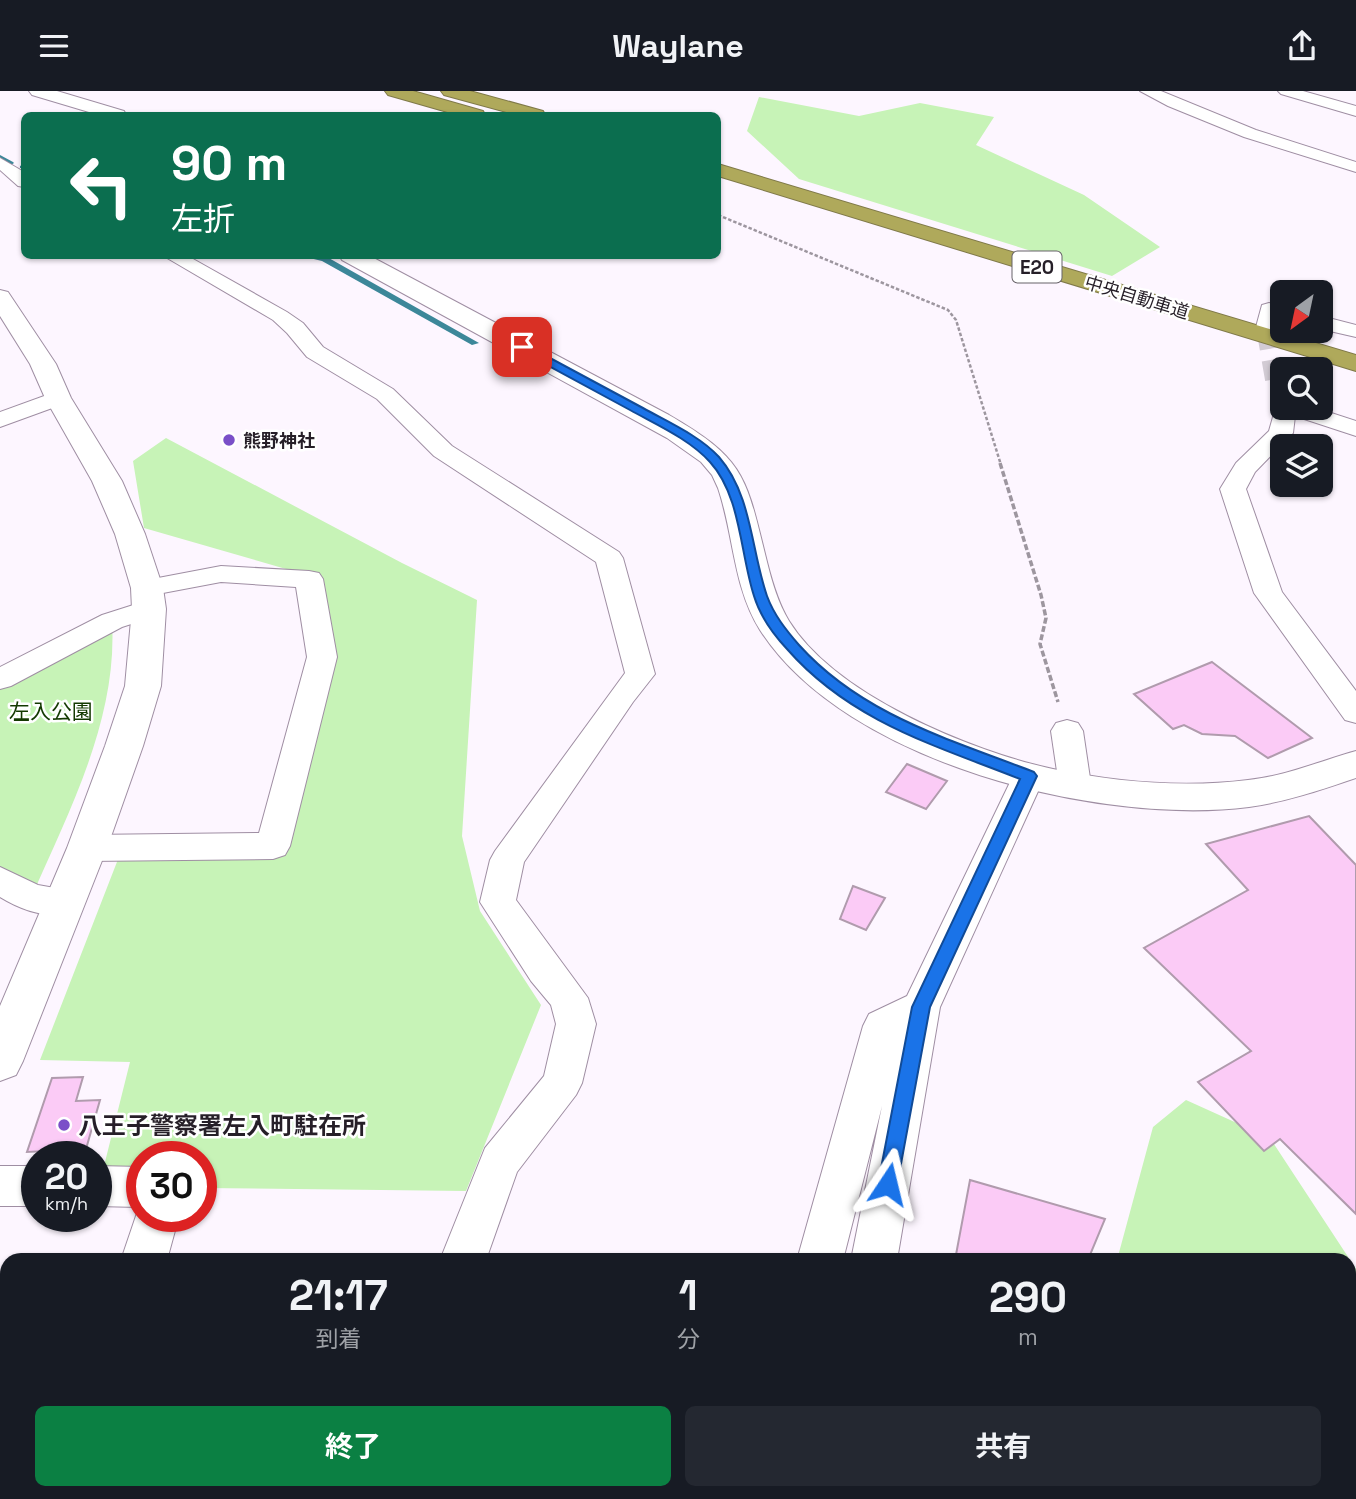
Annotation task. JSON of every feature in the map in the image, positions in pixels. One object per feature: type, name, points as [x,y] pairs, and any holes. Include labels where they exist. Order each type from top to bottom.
[{"type":"highway","points":[[394,91],[468,112]]},
{"type":"highway","points":[[450,91],[525,112]]},
{"type":"highway","name":"中央自動車道","points":[[721,171],[1356,363]]},
{"type":"highway","name":"中央自動車道","points":[[721,189],[1217,344]]},
{"type":"highway","points":[[1333,381],[1356,388]]},
{"type":"street","points":[[38,91],[107,112]]},
{"type":"street","points":[[1148,91],[1197,115],[1253,136],[1356,167]]},
{"type":"street","points":[[1286,91],[1356,111]]},
{"type":"street","points":[[187,259],[280,316],[295,328],[315,352],[385,394],[443,451],[609,558],[640,674],[622,695],[507,860],[498,902],[544,970],[569,997],[576,1024],[562,1083],[500,1162],[466,1253]]},
{"type":"street","points":[[356,259],[688,438],[712,457],[727,474],[738,505],[761,598],[777,629],[809,665],[844,694],[890,722],[1029,776],[1075,785],[1151,794],[1235,795],[1298,783],[1356,764]]},
{"type":"street","points":[[0,297],[43,364],[58,398],[107,481],[130,534],[148,598],[143,686],[87,848],[0,1061]]},
{"type":"street","points":[[1267,327],[1270,309]]},
{"type":"street","points":[[1334,325],[1356,331]]},
{"type":"street","points":[[0,420],[58,398]]},
{"type":"street","points":[[1282,420],[1281,433],[1245,468],[1233,489],[1268,593],[1356,713]]},
{"type":"street","points":[[1329,420],[1356,429]]},
{"type":"street","points":[[0,679],[112,621],[148,598],[221,574],[309,579],[322,657],[272,846],[87,848]]},
{"type":"street","points":[[1067,731],[1075,785]]},
{"type":"street","points":[[875,1253],[921,1007],[1029,776]]},
{"type":"street","points":[[0,880],[31,898],[64,902]]},
{"type":"street","points":[[822,1253],[883,1026],[921,1007]]},
{"type":"street","points":[[0,1186],[21,1186]]},
{"type":"street","points":[[146,1253],[152,1232]]},
{"type":"path","points":[[721,216],[948,310],[956,320],[1041,596],[1046,618],[1040,644],[1067,731]]},
{"type":"green space","points":[[759,97],[859,116],[920,103],[994,117],[976,145],[1084,195],[1160,247],[1112,276],[799,179],[747,131]]},
{"type":"green space","points":[[166,438],[477,600],[462,836],[480,911],[541,1005],[466,1191],[217,1188],[217,1141],[126,1141],[126,1187],[112,1186],[110,1141],[130,1062],[40,1060],[122,849],[273,845],[324,580],[144,528],[133,461]]},
{"type":"green space","name":"左入公園","points":[[112,621],[112,657],[99,729],[75,798],[31,898],[0,880],[0,679]]},
{"type":"green space","points":[[1186,1100],[1270,1138],[1345,1253],[1119,1253],[1153,1127]]},
{"type":"building","points":[[1212,662],[1312,738],[1268,758],[1235,736],[1202,734],[1184,725],[1173,729],[1134,694]]},
{"type":"building","points":[[907,764],[947,781],[926,809],[886,792]]},
{"type":"building","points":[[1309,816],[1356,865],[1356,1214],[1280,1139],[1264,1151],[1198,1082],[1251,1051],[1144,948],[1248,890],[1206,844]]},
{"type":"building","points":[[853,886],[885,898],[866,930],[840,919]]},
{"type":"building","name":"八王子警察署左入町駐在所","points":[[83,1077],[76,1101],[100,1100],[88,1141],[31,1141],[52,1078]]},
{"type":"building","points":[[970,1180],[1105,1219],[1091,1253],[956,1253]]},
{"type":"waterway","points":[[0,157],[11,163]]},
{"type":"waterway","points":[[324,259],[475,343]]},
{"type":"tunnel","points":[[1267,327],[1272,357]]},
{"type":"place","name":"熊野神社","points":[[229,440]]},
{"type":"place","name":"八王子警察署左入町駐在所","points":[[64,1125]]},
{"type":"route","points":[[522,347],[674,429],[712,457],[727,474],[738,505],[761,598],[777,629],[809,665],[844,694],[890,722],[1029,776],[921,1007],[888,1184]]}]
